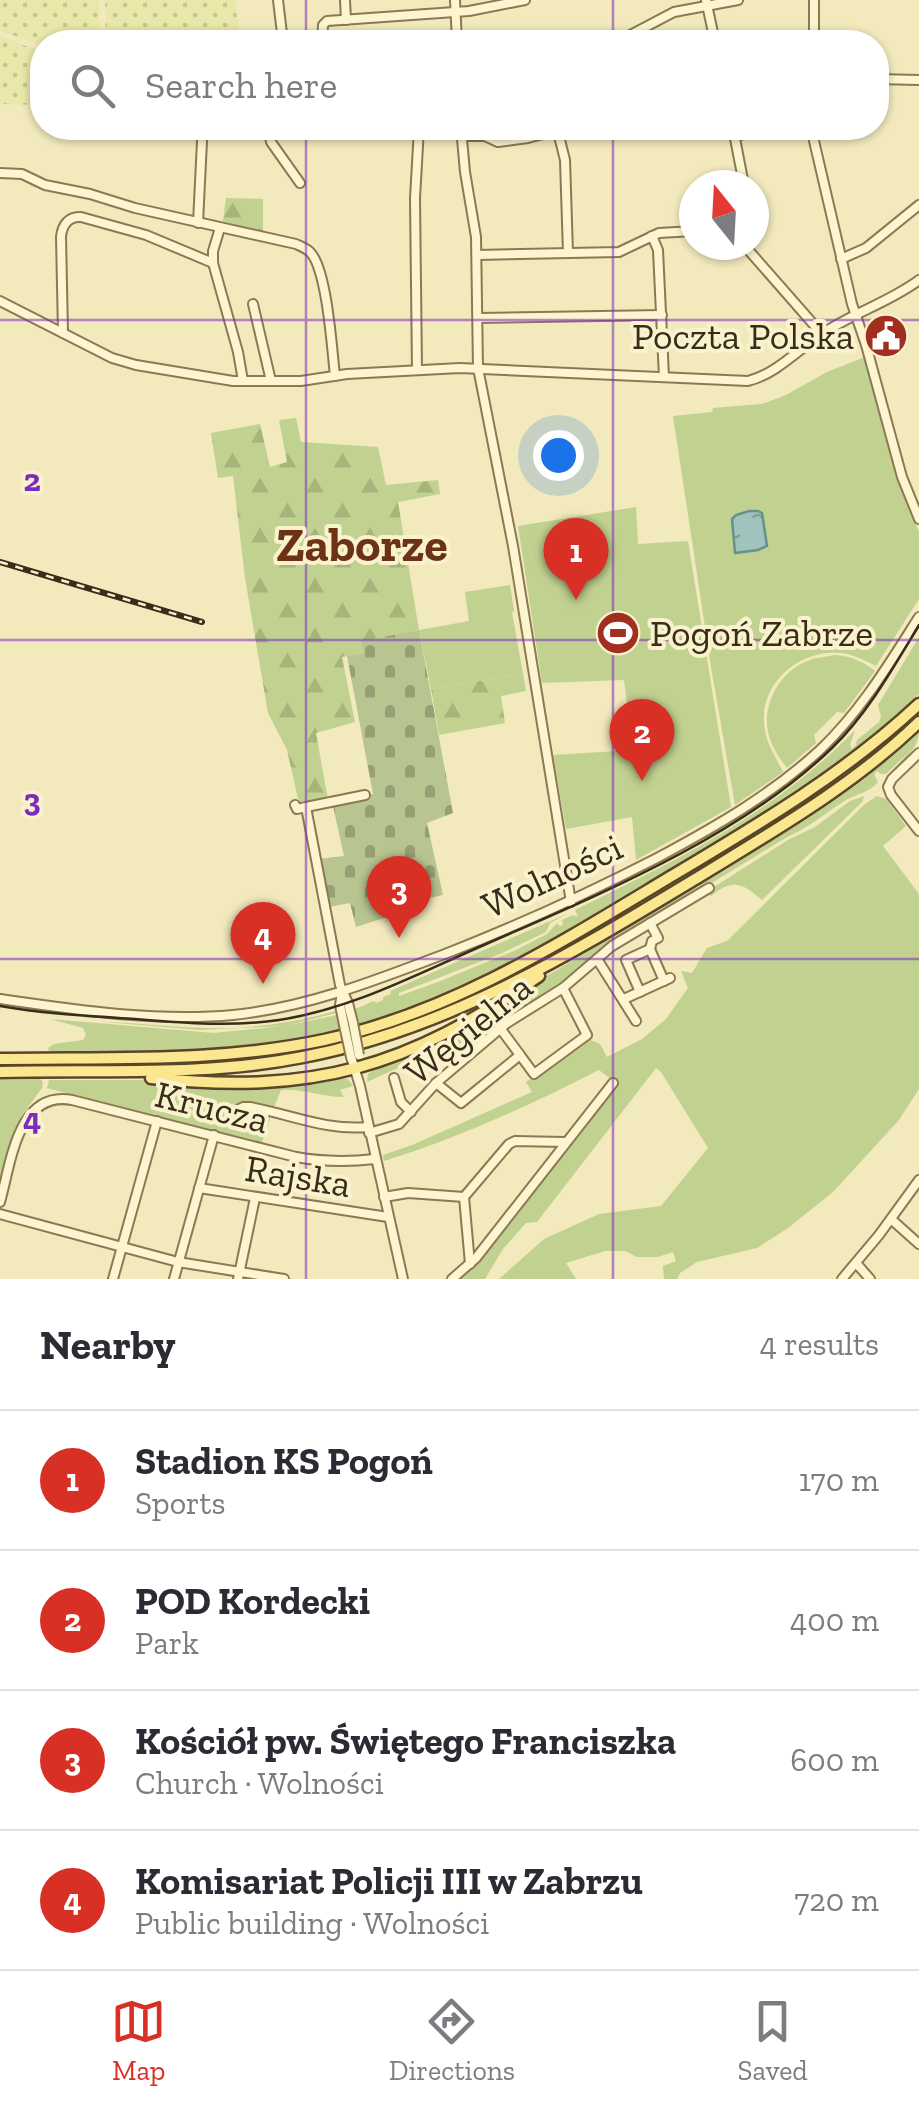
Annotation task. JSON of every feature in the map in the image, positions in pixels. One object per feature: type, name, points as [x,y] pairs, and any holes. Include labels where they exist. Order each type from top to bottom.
[{"type":"main road","points":[[0,1059],[148,1059],[249,1053],[326,1040],[430,1008],[529,961],[758,825],[852,761],[919,704]]},
{"type":"main road","points":[[0,1072],[234,1068],[302,1058],[413,1028],[454,1012],[590,941],[802,812],[864,769],[919,722]]},
{"type":"main road","points":[[101,1072],[251,1084],[307,1080],[357,1069],[458,1028],[590,941]]},
{"type":"street","points":[[278,0],[282,30]]},
{"type":"street","points":[[345,0],[346,20]]},
{"type":"street","points":[[455,0],[457,30]]},
{"type":"street","points":[[323,30],[324,23],[456,12],[525,0]]},
{"type":"street","points":[[639,30],[668,14],[707,3],[738,0]]},
{"type":"street","points":[[814,0],[814,30]]},
{"type":"street","points":[[707,3],[713,30]]},
{"type":"street","points":[[889,79],[919,80]]},
{"type":"street","points":[[270,140],[300,183]]},
{"type":"street","points":[[417,370],[418,140]]},
{"type":"street","points":[[463,140],[476,236],[478,368],[512,546],[570,902]]},
{"type":"street","points":[[562,140],[568,253]]},
{"type":"street","points":[[736,140],[741,170]]},
{"type":"street","points":[[814,140],[856,315],[898,465],[919,520]]},
{"type":"street","points":[[198,223],[202,142]]},
{"type":"street","points":[[0,173],[22,174],[44,185],[296,244],[311,253],[321,274],[335,376]]},
{"type":"street","points":[[841,259],[866,248],[919,205]]},
{"type":"street","points":[[64,333],[62,229],[69,220],[81,217],[146,235],[213,262]]},
{"type":"street","points":[[220,228],[212,256],[243,381]]},
{"type":"street","points":[[477,256],[619,252],[652,236],[679,232]]},
{"type":"street","points":[[652,236],[658,250],[664,377]]},
{"type":"street","points":[[757,260],[822,334]]},
{"type":"street","points":[[0,301],[112,358],[243,381],[307,381],[478,368],[738,381],[757,379],[822,334],[919,280]]},
{"type":"street","points":[[252,304],[271,381]]},
{"type":"street","points":[[478,318],[662,315]]},
{"type":"street","name":"Wolności","points":[[0,999],[121,1013],[193,1016],[258,1012],[342,993],[491,936],[570,902],[709,830],[779,786],[849,721],[919,617]]},
{"type":"street","points":[[919,753],[888,787],[890,794],[912,814],[919,832]]},
{"type":"street","points":[[295,805],[297,809],[306,808],[365,795]]},
{"type":"street","points":[[306,808],[342,993],[340,1005],[349,1024]]},
{"type":"street","name":"Węgielna","points":[[233,1112],[250,1107],[318,1124],[369,1130],[399,1124],[436,1083],[500,1028],[562,988],[612,946],[709,888]]},
{"type":"street","points":[[624,1000],[667,980],[650,950],[652,941],[658,938],[650,924]]},
{"type":"street","points":[[640,992],[626,960],[650,950]]},
{"type":"street","points":[[598,958],[636,1020]]},
{"type":"street","points":[[348,1002],[356,988]]},
{"type":"street","points":[[500,1028],[534,1074],[587,1035],[562,988]]},
{"type":"street","points":[[342,993],[348,1002],[360,1086],[402,1279]]},
{"type":"street","points":[[318,1000],[333,1003],[342,1012]]},
{"type":"street","points":[[436,1083],[461,1103],[520,1055]]},
{"type":"street","points":[[394,1078],[401,1102],[411,1112]]},
{"type":"street","points":[[452,1279],[470,1264],[613,1083]]},
{"type":"street","name":"Krucza","points":[[0,1202],[24,1122],[50,1100],[64,1098],[296,1157],[323,1162],[375,1159]]},
{"type":"street","points":[[113,1279],[157,1121]]},
{"type":"street","points":[[174,1279],[214,1135]]},
{"type":"street","points":[[470,1264],[464,1198],[509,1144],[566,1142]]},
{"type":"street","points":[[842,1279],[919,1180]]},
{"type":"street","name":"Rajska","points":[[199,1188],[388,1218]]},
{"type":"street","points":[[384,1197],[408,1193],[464,1198]]},
{"type":"street","points":[[238,1275],[255,1198]]},
{"type":"street","points":[[0,1214],[178,1262],[238,1275],[284,1279]]},
{"type":"street","points":[[891,1219],[919,1244]]},
{"type":"street","points":[[856,1263],[870,1279]]},
{"type":"shaded area","points":[[0,0],[99,0],[100,30],[30,30],[30,41],[0,31]]},
{"type":"shaded area","points":[[105,0],[235,0],[239,30],[106,30]]},
{"type":"shaded area","points":[[0,36],[30,47],[30,105],[0,104]]},
{"type":"green space","points":[[226,198],[263,199],[263,233],[223,221]]},
{"type":"green space","points":[[865,357],[900,484],[919,532],[919,599],[876,666],[849,655],[824,653],[795,664],[783,674],[767,699],[764,714],[768,741],[783,772],[735,805],[673,416],[762,404]]},
{"type":"green space","points":[[296,418],[301,442],[378,447],[386,485],[438,480],[440,494],[398,502],[419,630],[363,641],[365,653],[342,657],[355,722],[316,733],[328,800],[302,803],[287,750],[268,713],[245,578],[233,476],[218,478],[211,433],[260,424],[270,467],[287,462],[279,420]]},
{"type":"green space","points":[[636,507],[638,544],[688,541],[731,807],[636,860],[632,817],[566,829],[553,755],[633,750],[624,680],[542,683],[518,526]]},
{"type":"green space","points":[[510,585],[523,674],[431,689],[419,630],[469,621],[465,592]]},
{"type":"green space","points":[[419,630],[453,813],[427,823],[443,895],[356,927],[350,903],[329,907],[319,859],[344,856],[333,806],[373,794],[347,656],[364,653],[362,641]]},
{"type":"green space","points":[[919,637],[919,694],[863,743],[804,787],[523,955],[444,993],[359,1024],[355,1009],[383,1000],[390,991],[569,913],[550,923],[546,932],[399,996],[516,950],[547,934],[557,923],[563,925],[562,920],[578,917],[575,910],[723,832],[792,786],[855,730],[852,749],[879,722],[878,705]]},
{"type":"green space","points":[[834,655],[856,660],[875,671],[844,713],[837,712],[814,735],[816,743],[787,768],[768,732],[771,698],[783,679],[800,664]]},
{"type":"green space","points":[[523,674],[526,691],[501,696],[505,723],[439,735],[431,689]]},
{"type":"green space","points":[[919,731],[916,745],[907,757],[884,779],[912,749],[886,774],[877,771],[874,774],[878,782],[870,789],[612,944],[562,985],[502,1023],[467,1051],[451,1044],[367,1082],[368,1074],[379,1066],[428,1046],[726,870],[863,779]]},
{"type":"green space","points":[[861,761],[840,780],[768,828],[558,952],[443,1010],[362,1039],[362,1035],[472,994],[541,959],[726,850]]},
{"type":"green space","points":[[864,796],[762,900],[737,885],[711,896],[706,892],[815,827],[850,801]]},
{"type":"green space","points":[[877,796],[886,799],[906,826],[883,846],[919,894],[919,1089],[899,1120],[833,1192],[757,1248],[697,1262],[677,1279],[664,1279],[663,1266],[676,1261],[673,1252],[637,1257],[625,1251],[605,1251],[566,1263],[576,1279],[499,1279],[544,1239],[599,1214],[661,1206],[708,1148],[656,1068],[537,1222],[526,1223],[503,1249],[485,1279],[456,1279],[616,1083],[599,1070],[467,1131],[384,1161],[383,1155],[532,1092],[526,1082],[586,1038],[600,1044],[607,1057],[642,1039],[666,1019],[688,988],[681,971],[692,973],[707,948],[727,941]]},
{"type":"green space","points":[[336,1011],[285,1026],[200,1030],[104,1022],[236,1028]]},
{"type":"green space","points":[[337,1015],[339,1029],[195,1049],[86,1052],[48,1048],[83,1040],[86,1035],[83,1028],[50,1019],[214,1033],[285,1026]]},
{"type":"green space","points":[[338,1076],[348,1079],[353,1086],[340,1090],[344,1097],[281,1090],[273,1110],[226,1105],[224,1115],[230,1120],[240,1119],[245,1109],[272,1114],[261,1145],[47,1088],[49,1080],[139,1080],[223,1086]]},
{"type":"green space","points":[[40,1079],[42,1088],[22,1115],[0,1185],[0,1080]]},
{"type":"water","points":[[749,511],[762,513],[767,546],[735,553],[732,519]]},
{"type":"tram line","points":[[0,1006],[84,1016],[243,1023],[306,1015],[384,989],[621,884],[755,809],[795,780],[845,734],[919,625]]},
{"type":"railway","points":[[0,562],[202,622]]},
{"type":"place","name":"Poczta Polska","points":[[886,336]]},
{"type":"place","name":"Stadion KS Pogoń","points":[[576,600]]},
{"type":"place","name":"Pogoń Zabrze","points":[[618,633]]},
{"type":"place","name":"POD Kordecki","points":[[642,781]]},
{"type":"place","name":"Kościół pw. Świętego Franciszka","points":[[399,938]]},
{"type":"place","name":"Komisariat Policji III w Zabrzu","points":[[263,984]]},
{"type":"district","name":"Zaborze","points":[[362,544]]}]
